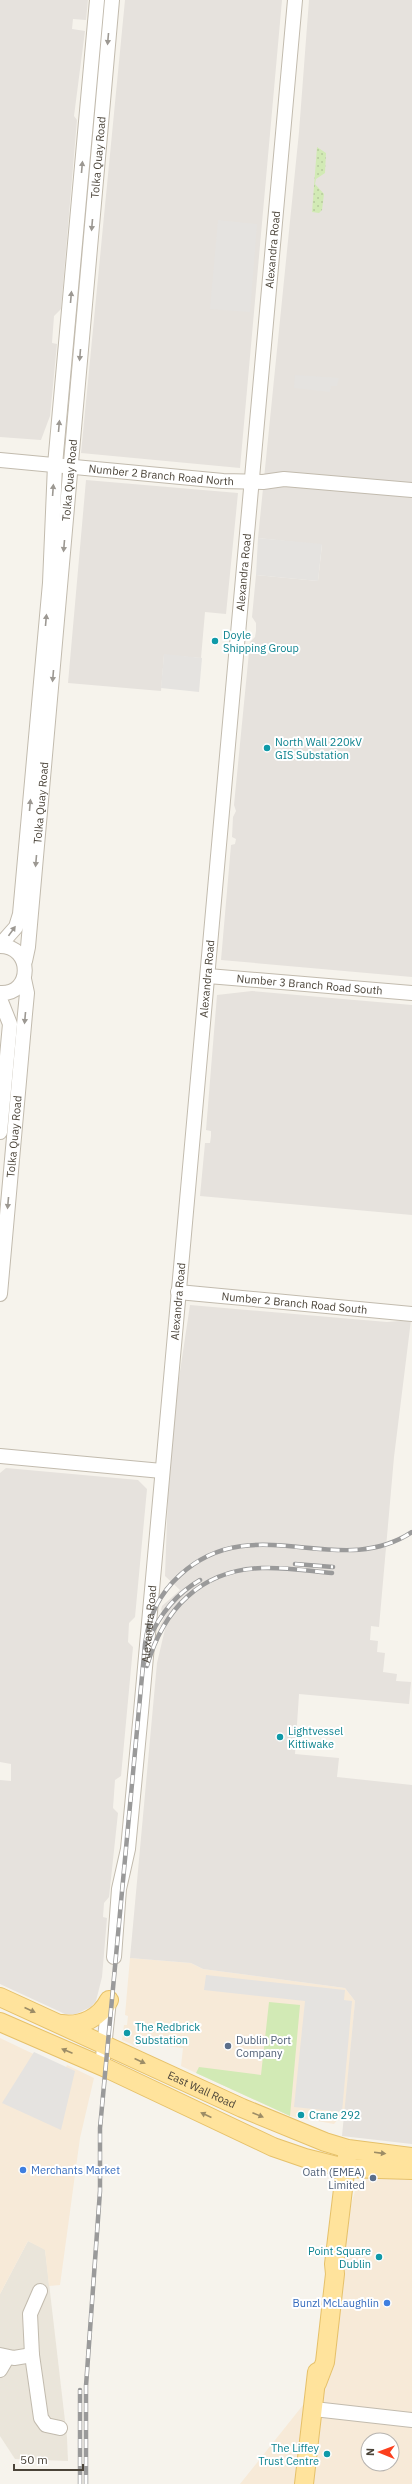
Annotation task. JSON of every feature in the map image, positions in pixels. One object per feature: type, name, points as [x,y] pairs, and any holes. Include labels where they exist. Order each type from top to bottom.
[{"type":"main road","name":"East Wall Road","points":[[0,1996],[242,2108],[325,2142],[348,2149],[412,2157]]},
{"type":"main road","points":[[61,2024],[69,2025],[87,2021],[102,2010],[109,2000]]},
{"type":"main road","name":"East Wall Road","points":[[0,2022],[102,2067],[273,2147],[305,2158],[345,2168],[412,2170]]},
{"type":"main road","points":[[304,2484],[317,2382],[325,2362],[335,2274],[334,2264],[348,2149]]},
{"type":"street","name":"Tolka Quay Road","points":[[0,946],[16,927],[20,914],[50,583],[55,465],[97,0]]},
{"type":"street","name":"Tolka Quay Road","points":[[0,1294],[3,1230],[26,1000],[24,961],[29,941],[112,0]]},
{"type":"street","name":"Alexandra Road","points":[[114,1957],[119,1889],[128,1841],[208,976],[295,0]]},
{"type":"street","name":"Number 2 Branch Road North","points":[[0,460],[223,481],[284,479],[412,490]]},
{"type":"street","points":[[0,946],[12,948],[24,961]]},
{"type":"street","name":"Number 3 Branch Road South","points":[[208,976],[412,993]]},
{"type":"street","points":[[0,993],[15,989],[24,979]]},
{"type":"street","name":"Tolka Quay Road","points":[[0,999],[10,1024],[0,1132]]},
{"type":"street","name":"Number 2 Branch Road South","points":[[178,1292],[412,1314]]},
{"type":"street","points":[[0,1456],[162,1471]]},
{"type":"street","points":[[102,2067],[109,2000]]},
{"type":"street","points":[[40,2291],[30,2314],[32,2355],[41,2418],[46,2425],[60,2428]]},
{"type":"street","points":[[2,2361],[32,2355]]},
{"type":"street","points":[[314,2409],[412,2420]]},
{"type":"shaded area","points":[[0,0],[88,0],[86,20],[73,19],[72,29],[85,31],[74,116],[77,120],[61,309],[54,316],[52,343],[57,344],[50,416],[41,440],[0,437]]},
{"type":"shaded area","points":[[125,0],[282,0],[240,468],[81,453]]},
{"type":"shaded area","points":[[309,0],[412,0],[412,977],[221,960],[231,845],[235,844],[236,839],[232,837],[233,817],[236,811],[234,805],[250,642],[255,637],[256,631],[256,623],[252,617],[256,575],[318,581],[322,545],[258,538],[299,132]]},
{"type":"shaded area","points":[[218,220],[257,224],[250,312],[210,309]]},
{"type":"shaded area","points":[[295,375],[339,378],[337,386],[331,386],[330,392],[294,388]]},
{"type":"shaded area","points":[[86,480],[238,493],[226,614],[205,612],[201,658],[164,655],[161,691],[68,683]]},
{"type":"shaded area","points":[[258,538],[322,544],[318,581],[256,575]]},
{"type":"shaded area","points":[[164,654],[202,658],[199,692],[161,688]]},
{"type":"shaded area","points":[[252,991],[412,1005],[412,1215],[200,1196],[205,1143],[210,1143],[211,1136],[211,1131],[206,1130],[217,995]]},
{"type":"shaded area","points":[[190,1305],[387,1322],[411,1320],[394,1457],[379,1627],[371,1626],[370,1640],[378,1641],[377,1652],[385,1653],[383,1672],[397,1674],[396,1681],[411,1682],[409,1704],[299,1694],[295,1754],[339,1758],[337,1777],[412,1785],[412,2144],[342,2136],[355,2001],[345,1988],[203,1969],[191,1963],[130,1958],[157,1663],[165,1629],[160,1626],[166,1614],[161,1610],[162,1606],[180,1590],[165,1576],[170,1438]]},
{"type":"shaded area","points":[[6,1468],[138,1480],[147,1489],[135,1617],[129,1623],[128,1642],[133,1647],[121,1776],[115,1780],[113,1808],[118,1813],[109,1897],[104,1903],[103,1917],[107,1918],[102,1977],[96,2001],[91,2007],[76,2014],[65,2014],[0,1984],[0,1780],[11,1781],[11,1764],[0,1762],[0,1473]]},
{"type":"shaded area","name":"Dublin Port Company","points":[[130,1958],[191,1963],[203,1969],[345,1988],[355,2001],[345,2111],[334,2124],[290,2116],[181,2066],[183,2048],[140,2043],[138,2047],[122,2040],[124,2025],[127,2025],[128,2016],[125,2015]]},
{"type":"shaded area","points":[[206,1975],[345,1990],[344,2000],[352,2001],[342,2112],[294,2107],[305,2001],[204,1990]]},
{"type":"shaded area","points":[[0,2038],[65,2069],[67,2065],[94,2078],[80,2138],[60,2285],[49,2286],[45,2250],[28,2241],[0,2294]]},
{"type":"shaded area","points":[[34,2052],[75,2071],[61,2130],[2,2103]]},
{"type":"shaded area","points":[[373,2174],[412,2174],[412,2484],[308,2484],[334,2264],[355,2191],[361,2180]]},
{"type":"shaded area","points":[[28,2241],[45,2249],[67,2438],[68,2461],[15,2459],[0,2436],[0,2294]]},
{"type":"shaded area","points":[[303,2405],[303,2424],[296,2484],[240,2484]]},
{"type":"green space","points":[[317,147],[326,153],[325,173],[316,179],[315,184],[324,194],[322,210],[319,213],[312,212]]},
{"type":"green space","points":[[269,2002],[300,2005],[290,2116],[196,2073],[199,2067],[261,2075]]},
{"type":"railway","points":[[86,2484],[86,2386],[100,2191],[100,2128],[145,1644],[152,1615],[166,1590],[173,1582],[180,1575],[208,1556],[237,1547],[266,1545],[355,1550],[384,1545],[412,1532]]},
{"type":"railway","points":[[295,1564],[333,1567]]},
{"type":"railway","points":[[147,1666],[163,1627],[174,1611],[187,1597],[203,1585],[220,1576],[240,1570],[262,1568],[332,1573]]},
{"type":"railway","points":[[149,1639],[158,1621],[176,1598],[200,1580]]},
{"type":"railway","points":[[80,2390],[80,2484]]},
{"type":"place","name":"Doyle Shipping Group","points":[[215,641]]},
{"type":"place","name":"North Wall 220kV GIS Substation","points":[[267,748]]},
{"type":"place","name":"Lightvessel Kittiwake","points":[[280,1737]]},
{"type":"place","name":"The Redbrick Substation","points":[[127,2033]]},
{"type":"place","name":"Dublin Port Company","points":[[228,2046]]},
{"type":"place","name":"Crane 292","points":[[301,2115]]},
{"type":"place","name":"Merchants Market","points":[[23,2170]]},
{"type":"place","name":"Oath (EMEA) Limited","points":[[373,2178]]},
{"type":"place","name":"Point Square Dublin","points":[[379,2257]]},
{"type":"place","name":"Bunzl McLaughlin","points":[[387,2303]]},
{"type":"place","name":"The Liffey Trust Centre","points":[[327,2454]]}]
